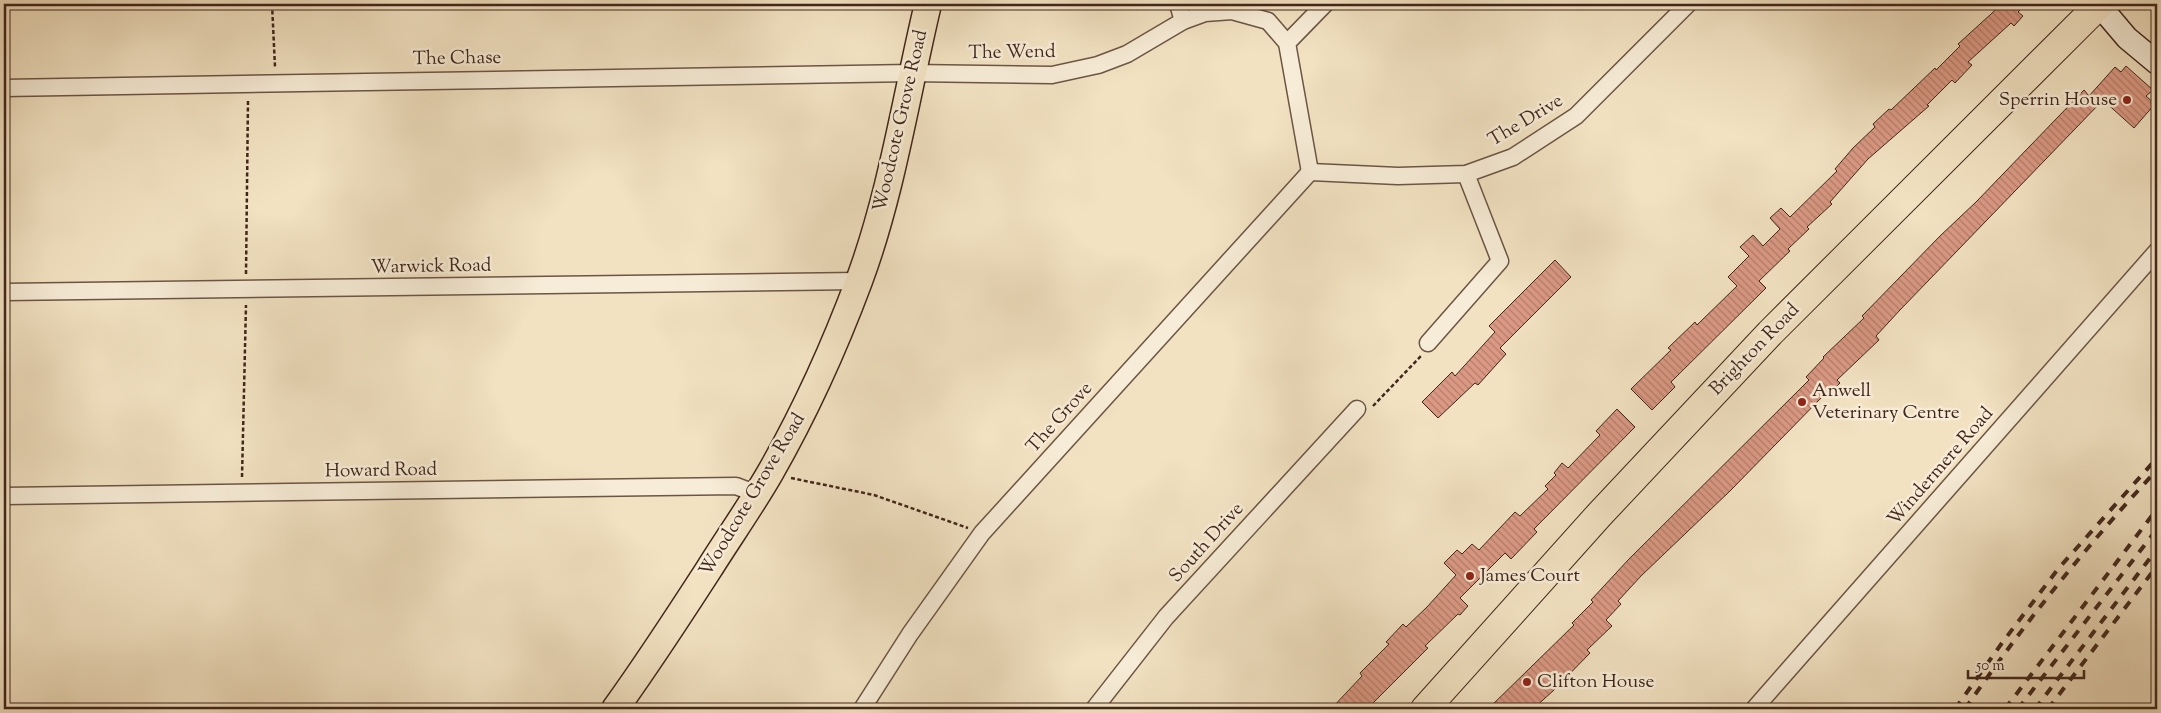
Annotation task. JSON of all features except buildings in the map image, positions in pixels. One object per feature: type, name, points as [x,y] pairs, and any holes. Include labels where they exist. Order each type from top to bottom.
[{"type":"highway","name":"Brighton Road","points":[[1425,709],[1600,514],[1770,333],[2100,4]]},
{"type":"main road","name":"Woodcote Grove Road","points":[[615,709],[657,650],[763,484],[798,423],[828,360],[859,281],[873,238],[893,160],[928,4]]},
{"type":"main road","points":[[2100,4],[2127,38],[2157,63]]},
{"type":"street","points":[[1178,4],[1183,21]]},
{"type":"street","points":[[1287,43],[1325,4]]},
{"type":"street","name":"The Drive","points":[[1310,172],[1398,176],[1466,174],[1513,157],[1576,116],[1688,4]]},
{"type":"street","name":"The Wend","points":[[911,73],[1052,75],[1098,65],[1127,54],[1183,21],[1206,13],[1232,11],[1268,20],[1287,43],[1310,172]]},
{"type":"street","name":"The Chase","points":[[4,88],[276,82],[911,73]]},
{"type":"street","name":"The Grove","points":[[862,709],[910,634],[982,533],[1310,172]]},
{"type":"street","points":[[1428,343],[1500,261],[1466,174]]},
{"type":"street","name":"Windermere Road","points":[[1754,709],[2157,251]]},
{"type":"street","name":"Warwick Road","points":[[4,292],[859,281]]},
{"type":"street","name":"South Drive","points":[[1094,709],[1166,617],[1356,409]]},
{"type":"street","name":"Howard Road","points":[[4,496],[736,486],[763,484]]},
{"type":"path","points":[[272,4],[276,82]]},
{"type":"path","points":[[242,493],[248,83]]},
{"type":"path","points":[[1356,409],[1372,406],[1425,352],[1428,343]]},
{"type":"path","points":[[763,484],[874,495],[982,533]]},
{"type":"railway","points":[[1955,709],[2058,569],[2157,458]]},
{"type":"railway","points":[[1965,709],[2056,586],[2157,470]]},
{"type":"railway","points":[[2005,709],[2157,509]]},
{"type":"railway","points":[[2018,709],[2157,529]]},
{"type":"railway","points":[[2035,709],[2157,549]]},
{"type":"railway","points":[[2048,709],[2157,566]]},
{"type":"place","name":"Sperrin House","points":[[2127,100]]},
{"type":"place","name":"Anwell Veterinary Centre","points":[[1802,402]]},
{"type":"place","name":"James Court","points":[[1470,576]]},
{"type":"place","name":"Clifton House","points":[[1527,682]]}]
